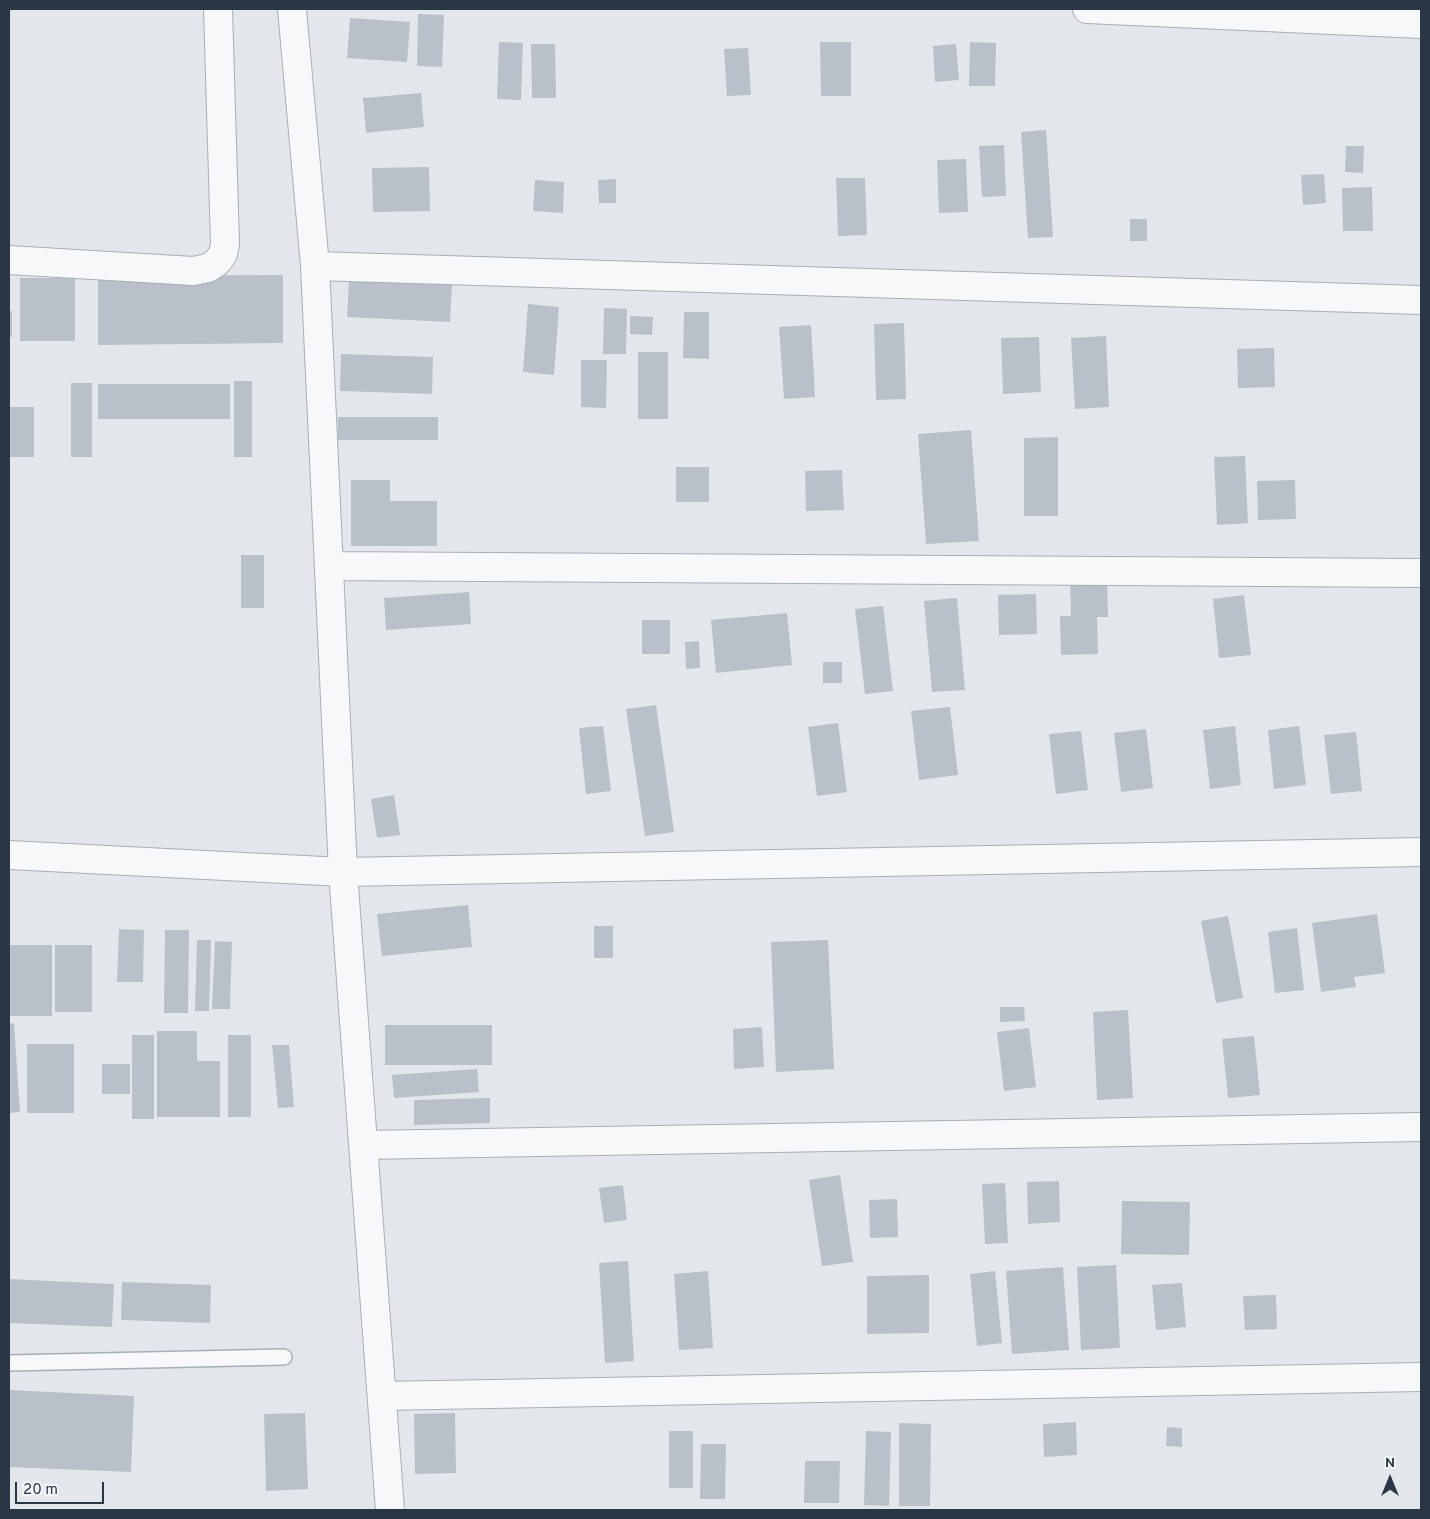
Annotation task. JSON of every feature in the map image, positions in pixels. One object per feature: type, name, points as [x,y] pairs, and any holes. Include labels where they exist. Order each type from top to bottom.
[{"type":"street","points":[[9,260],[193,271],[208,268],[217,262],[223,254],[226,244],[218,9]]},
{"type":"street","points":[[292,9],[315,266],[343,872],[390,1510]]},
{"type":"street","points":[[1087,9],[1421,24]]},
{"type":"street","points":[[315,266],[1421,300]]},
{"type":"street","points":[[329,566],[1421,573]]},
{"type":"street","points":[[9,855],[343,872],[1421,852]]},
{"type":"street","points":[[363,1144],[1421,1127]]},
{"type":"street","points":[[382,1396],[1421,1377]]},
{"type":"lane","points":[[9,1363],[284,1358]]},
{"type":"building","points":[[418,14],[444,15],[442,67],[417,66]]},
{"type":"building","points":[[350,18],[410,22],[407,62],[347,58]]},
{"type":"building","points":[[499,42],[523,43],[521,100],[497,99]]},
{"type":"building","points":[[820,42],[851,42],[851,96],[821,96]]},
{"type":"building","points":[[970,42],[996,43],[995,86],[969,86]]},
{"type":"building","points":[[531,44],[555,44],[556,98],[532,98]]},
{"type":"building","points":[[956,44],[959,80],[935,82],[933,46]]},
{"type":"building","points":[[748,48],[751,95],[727,96],[724,49]]},
{"type":"building","points":[[421,93],[424,127],[366,133],[363,98]]},
{"type":"building","points":[[1046,130],[1053,237],[1028,238],[1021,132]]},
{"type":"building","points":[[1004,145],[1006,196],[982,197],[979,146]]},
{"type":"building","points":[[1346,146],[1364,146],[1363,173],[1345,172]]},
{"type":"building","points":[[966,159],[968,212],[939,213],[937,160]]},
{"type":"building","points":[[429,167],[430,211],[373,212],[372,168]]},
{"type":"building","points":[[1324,174],[1326,203],[1303,205],[1301,175]]},
{"type":"building","points":[[836,178],[865,178],[867,235],[838,236]]},
{"type":"building","points":[[616,179],[616,203],[599,203],[598,180]]},
{"type":"building","points":[[535,180],[564,182],[563,213],[533,211]]},
{"type":"building","points":[[1372,187],[1373,231],[1343,231],[1342,188]]},
{"type":"building","points":[[1130,219],[1147,219],[1147,241],[1130,241]]},
{"type":"building","points":[[283,275],[283,343],[98,345],[98,276]]},
{"type":"building","points":[[20,278],[75,278],[75,341],[20,341]]},
{"type":"building","points":[[349,279],[452,284],[450,322],[347,317]]},
{"type":"building","points":[[528,304],[559,307],[554,375],[523,372]]},
{"type":"building","points":[[604,308],[627,309],[626,354],[603,354]]},
{"type":"building","points":[[9,311],[12,311],[12,337],[9,337]]},
{"type":"building","points":[[684,312],[709,312],[709,359],[683,358]]},
{"type":"building","points":[[630,316],[653,317],[652,335],[630,334]]},
{"type":"building","points":[[904,323],[906,399],[876,400],[874,324]]},
{"type":"building","points":[[811,325],[815,397],[784,399],[779,327]]},
{"type":"building","points":[[1106,336],[1109,407],[1075,409],[1071,338]]},
{"type":"building","points":[[1039,337],[1041,392],[1003,394],[1001,338]]},
{"type":"building","points":[[1274,348],[1275,387],[1238,388],[1237,349]]},
{"type":"building","points":[[638,352],[668,352],[668,419],[638,419]]},
{"type":"building","points":[[341,354],[433,357],[432,394],[340,391]]},
{"type":"building","points":[[581,360],[607,360],[606,408],[581,407]]},
{"type":"building","points":[[234,381],[252,381],[252,457],[234,457]]},
{"type":"building","points":[[71,383],[92,383],[92,457],[71,457]]},
{"type":"building","points":[[98,384],[230,384],[230,419],[98,419]]},
{"type":"building","points":[[9,407],[34,407],[34,457],[9,457]]},
{"type":"building","points":[[338,417],[438,417],[438,440],[338,440]]},
{"type":"building","points":[[971,430],[979,541],[926,544],[918,434]]},
{"type":"building","points":[[1058,437],[1058,516],[1024,516],[1024,438]]},
{"type":"building","points":[[1245,456],[1248,523],[1217,525],[1214,457]]},
{"type":"building","points":[[676,467],[709,467],[709,502],[676,502]]},
{"type":"building","points":[[842,470],[844,510],[806,511],[805,471]]},
{"type":"building","points":[[351,480],[390,480],[390,501],[437,501],[437,546],[351,546]]},
{"type":"building","points":[[1295,480],[1296,519],[1258,520],[1257,481]]},
{"type":"building","points":[[241,555],[264,555],[264,608],[241,608]]},
{"type":"building","points":[[1107,578],[1108,617],[1097,617],[1098,654],[1061,655],[1060,616],[1071,616],[1070,579]]},
{"type":"building","points":[[469,592],[471,624],[386,630],[384,598]]},
{"type":"building","points":[[1036,594],[1037,634],[999,635],[998,595]]},
{"type":"building","points":[[1244,595],[1251,655],[1219,658],[1213,599]]},
{"type":"building","points":[[957,598],[965,690],[932,692],[924,601]]},
{"type":"building","points":[[883,606],[893,691],[865,694],[855,609]]},
{"type":"building","points":[[787,613],[792,665],[716,673],[711,620]]},
{"type":"building","points":[[642,620],[670,620],[670,654],[642,654]]},
{"type":"building","points":[[699,641],[700,668],[686,669],[685,642]]},
{"type":"building","points":[[823,662],[842,662],[842,683],[823,683]]},
{"type":"building","points":[[656,705],[674,832],[645,836],[626,709]]},
{"type":"building","points":[[950,707],[958,775],[919,780],[911,711]]},
{"type":"building","points":[[838,723],[847,792],[817,796],[808,727]]},
{"type":"building","points":[[603,726],[611,791],[586,794],[579,728]]},
{"type":"building","points":[[1235,726],[1241,785],[1210,789],[1203,730]]},
{"type":"building","points":[[1299,726],[1306,785],[1274,789],[1268,730]]},
{"type":"building","points":[[1146,729],[1153,788],[1121,792],[1114,733]]},
{"type":"building","points":[[1081,731],[1088,790],[1056,794],[1049,734]]},
{"type":"building","points":[[1356,732],[1362,791],[1331,794],[1324,735]]},
{"type":"building","points":[[394,795],[400,835],[377,838],[371,799]]},
{"type":"building","points":[[468,905],[472,947],[382,956],[377,914]]},
{"type":"building","points":[[1377,914],[1385,973],[1354,977],[1356,987],[1321,992],[1312,923]]},
{"type":"building","points":[[1228,916],[1243,998],[1216,1003],[1201,921]]},
{"type":"building","points":[[594,926],[613,926],[613,958],[594,958]]},
{"type":"building","points":[[1297,928],[1304,990],[1275,993],[1268,932]]},
{"type":"building","points":[[119,929],[144,930],[143,982],[117,982]]},
{"type":"building","points":[[165,930],[189,930],[188,1013],[164,1013]]},
{"type":"building","points":[[197,940],[211,940],[209,1011],[195,1011]]},
{"type":"building","points":[[828,940],[834,1069],[776,1072],[771,942]]},
{"type":"building","points":[[215,941],[232,942],[230,1009],[212,1009]]},
{"type":"building","points":[[9,945],[52,945],[52,1016],[9,1016]]},
{"type":"building","points":[[55,945],[92,945],[92,1012],[55,1012]]},
{"type":"building","points":[[1000,1007],[1024,1007],[1025,1021],[1000,1022]]},
{"type":"building","points":[[1128,1010],[1133,1098],[1097,1100],[1093,1012]]},
{"type":"building","points":[[14,1023],[20,1112],[9,1113],[9,1024]]},
{"type":"building","points":[[385,1025],[492,1025],[492,1065],[385,1065]]},
{"type":"building","points":[[762,1027],[764,1067],[734,1069],[733,1029]]},
{"type":"building","points":[[1029,1028],[1036,1087],[1004,1091],[997,1032]]},
{"type":"building","points":[[157,1031],[197,1031],[197,1061],[220,1061],[220,1117],[157,1117]]},
{"type":"building","points":[[132,1035],[154,1035],[154,1119],[132,1119]]},
{"type":"building","points":[[228,1035],[251,1035],[251,1117],[228,1117]]},
{"type":"building","points":[[1254,1036],[1260,1095],[1228,1098],[1222,1039]]},
{"type":"building","points":[[27,1044],[74,1044],[74,1113],[27,1113]]},
{"type":"building","points":[[272,1045],[289,1045],[294,1107],[278,1108]]},
{"type":"building","points":[[102,1064],[130,1064],[130,1094],[102,1094]]},
{"type":"building","points":[[477,1069],[479,1092],[394,1098],[392,1075]]},
{"type":"building","points":[[490,1098],[490,1123],[414,1125],[414,1100]]},
{"type":"building","points":[[840,1175],[853,1262],[822,1266],[809,1180]]},
{"type":"building","points":[[1059,1181],[1060,1222],[1028,1224],[1027,1182]]},
{"type":"building","points":[[1005,1183],[1008,1243],[985,1244],[982,1184]]},
{"type":"building","points":[[623,1185],[627,1220],[604,1223],[599,1188]]},
{"type":"building","points":[[897,1199],[898,1237],[870,1238],[869,1200]]},
{"type":"building","points":[[1122,1201],[1190,1202],[1189,1255],[1121,1254]]},
{"type":"building","points":[[628,1261],[634,1361],[605,1363],[599,1263]]},
{"type":"building","points":[[1116,1265],[1120,1348],[1081,1350],[1077,1267]]},
{"type":"building","points":[[1063,1267],[1069,1350],[1012,1354],[1006,1271]]},
{"type":"building","points":[[708,1271],[713,1348],[679,1350],[674,1274]]},
{"type":"building","points":[[995,1271],[1002,1343],[977,1346],[970,1274]]},
{"type":"building","points":[[929,1275],[929,1333],[867,1334],[867,1276]]},
{"type":"building","points":[[9,1279],[114,1284],[112,1327],[9,1323]]},
{"type":"building","points":[[122,1282],[211,1285],[210,1323],[121,1320]]},
{"type":"building","points":[[1182,1283],[1186,1327],[1156,1330],[1152,1285]]},
{"type":"building","points":[[1276,1295],[1277,1329],[1245,1330],[1243,1296]]},
{"type":"building","points":[[9,1390],[134,1396],[131,1472],[9,1467]]},
{"type":"building","points":[[305,1413],[308,1489],[266,1491],[264,1414]]},
{"type":"building","points":[[455,1413],[456,1473],[415,1474],[414,1414]]},
{"type":"building","points":[[1076,1422],[1077,1455],[1044,1457],[1043,1424]]},
{"type":"building","points":[[899,1423],[931,1424],[930,1506],[899,1506]]},
{"type":"building","points":[[1167,1427],[1182,1428],[1182,1447],[1166,1446]]},
{"type":"building","points":[[669,1431],[693,1431],[693,1488],[669,1488]]},
{"type":"building","points":[[866,1431],[891,1432],[889,1506],[864,1505]]},
{"type":"building","points":[[701,1444],[726,1444],[725,1499],[700,1499]]},
{"type":"building","points":[[805,1461],[840,1461],[839,1503],[804,1503]]}]
